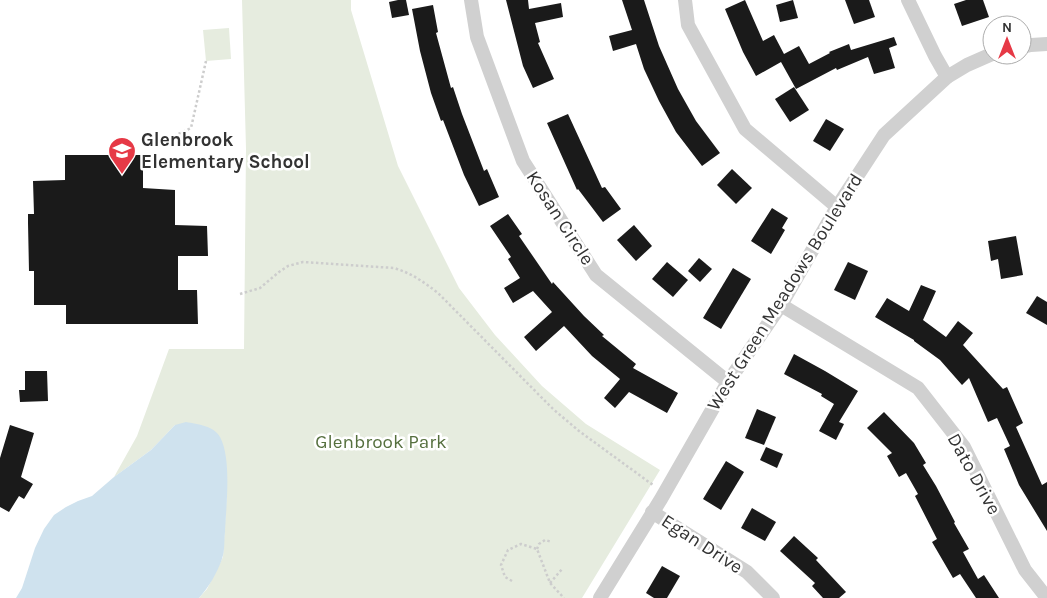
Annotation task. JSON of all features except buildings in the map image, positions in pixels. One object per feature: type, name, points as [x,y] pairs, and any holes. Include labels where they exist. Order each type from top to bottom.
[{"type":"street","name":"Kosan Circle","points":[[471,0],[477,37],[523,161],[596,275],[728,382]]},
{"type":"street","points":[[685,0],[688,26],[744,129],[837,207]]},
{"type":"street","points":[[908,0],[947,77]]},
{"type":"street","points":[[1032,45],[1047,44]]},
{"type":"street","name":"West Green Meadows Boulevard","points":[[600,598],[661,499],[728,382],[781,305],[837,207],[884,135],[947,77],[982,58]]},
{"type":"street","name":"Dato Drive","points":[[781,305],[918,388],[964,447],[1025,570],[1047,598]]},
{"type":"street","name":"Egan Drive","points":[[652,512],[747,572],[773,598]]},
{"type":"path","points":[[174,136],[190,128],[206,61]]},
{"type":"path","points":[[240,294],[260,288],[288,266],[303,262],[394,268],[407,272],[423,281],[438,293],[553,409],[652,485],[661,499]]},
{"type":"path","points":[[552,542],[545,540],[539,544],[537,549],[550,583],[564,598]]},
{"type":"path","points":[[512,581],[504,577],[501,564],[508,550],[521,544],[537,549]]},
{"type":"path","points":[[550,583],[563,568]]},
{"type":"green space","name":"Glenbrook Park","points":[[242,0],[351,0],[351,10],[398,166],[459,288],[495,335],[542,386],[586,424],[660,470],[582,598],[199,598],[207,589],[223,557],[227,490],[226,465],[175,425],[151,450],[114,477],[137,436],[169,349],[244,349],[246,149]]},
{"type":"green space","points":[[229,28],[231,59],[206,61],[203,30]]},
{"type":"water","points":[[186,422],[205,426],[217,433],[224,446],[227,470],[223,556],[212,580],[199,598],[16,598],[22,588],[35,548],[44,529],[54,515],[78,501],[92,496],[151,450],[175,425]]},
{"type":"place","name":"Glenbrook Elementary School","points":[[122,175]]}]
